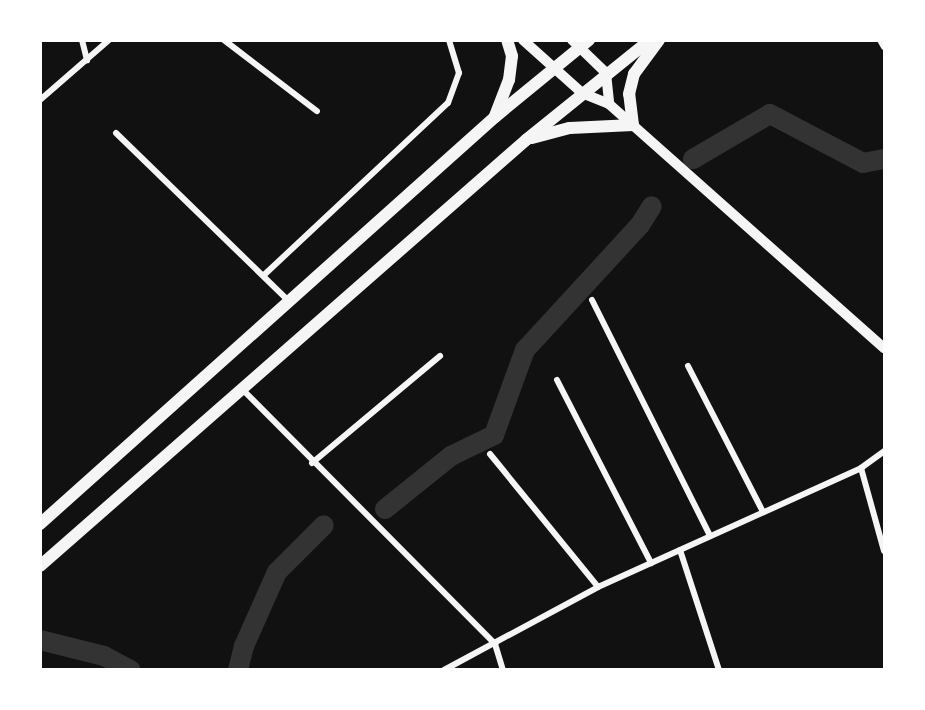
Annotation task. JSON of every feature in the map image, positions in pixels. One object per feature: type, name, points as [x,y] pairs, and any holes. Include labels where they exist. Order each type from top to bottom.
[{"type":"main road","points":[[495,117],[509,80],[512,57],[507,40]]},
{"type":"main road","points":[[40,566],[526,140],[606,73],[650,40]]},
{"type":"main road","points":[[526,140],[562,129],[633,125],[629,94],[634,74],[659,40]]},
{"type":"main road","points":[[40,524],[495,117],[557,68],[580,43]]},
{"type":"street","points":[[82,40],[87,60]]},
{"type":"street","points":[[40,100],[109,40]]},
{"type":"street","points":[[224,40],[317,111]]},
{"type":"street","points":[[264,274],[448,103],[459,73],[449,40]]},
{"type":"street","points":[[523,40],[557,68],[582,93],[609,104],[885,348]]},
{"type":"street","points":[[880,40],[885,47]]},
{"type":"street","points":[[580,43],[606,73],[609,104]]},
{"type":"street","points":[[116,133],[264,274],[288,300]]},
{"type":"street","points":[[592,300],[710,536]]},
{"type":"street","points":[[312,463],[440,356]]},
{"type":"street","points":[[688,366],[763,512]]},
{"type":"street","points":[[557,380],[651,563]]},
{"type":"street","points":[[243,390],[312,463],[495,644],[503,669]]},
{"type":"street","points":[[444,669],[495,644],[598,587],[861,468],[885,451]]},
{"type":"street","points":[[489,454],[598,587]]},
{"type":"street","points":[[861,468],[885,551]]},
{"type":"street","points":[[680,550],[718,669]]},
{"type":"waterway","points":[[693,159],[770,114],[863,163],[884,159]]},
{"type":"waterway","points":[[385,509],[451,456],[494,435],[525,350],[640,225],[652,206]]},
{"type":"waterway","points":[[238,670],[244,646],[277,572],[324,525]]},
{"type":"waterway","points":[[40,640],[104,656],[130,670]]}]
